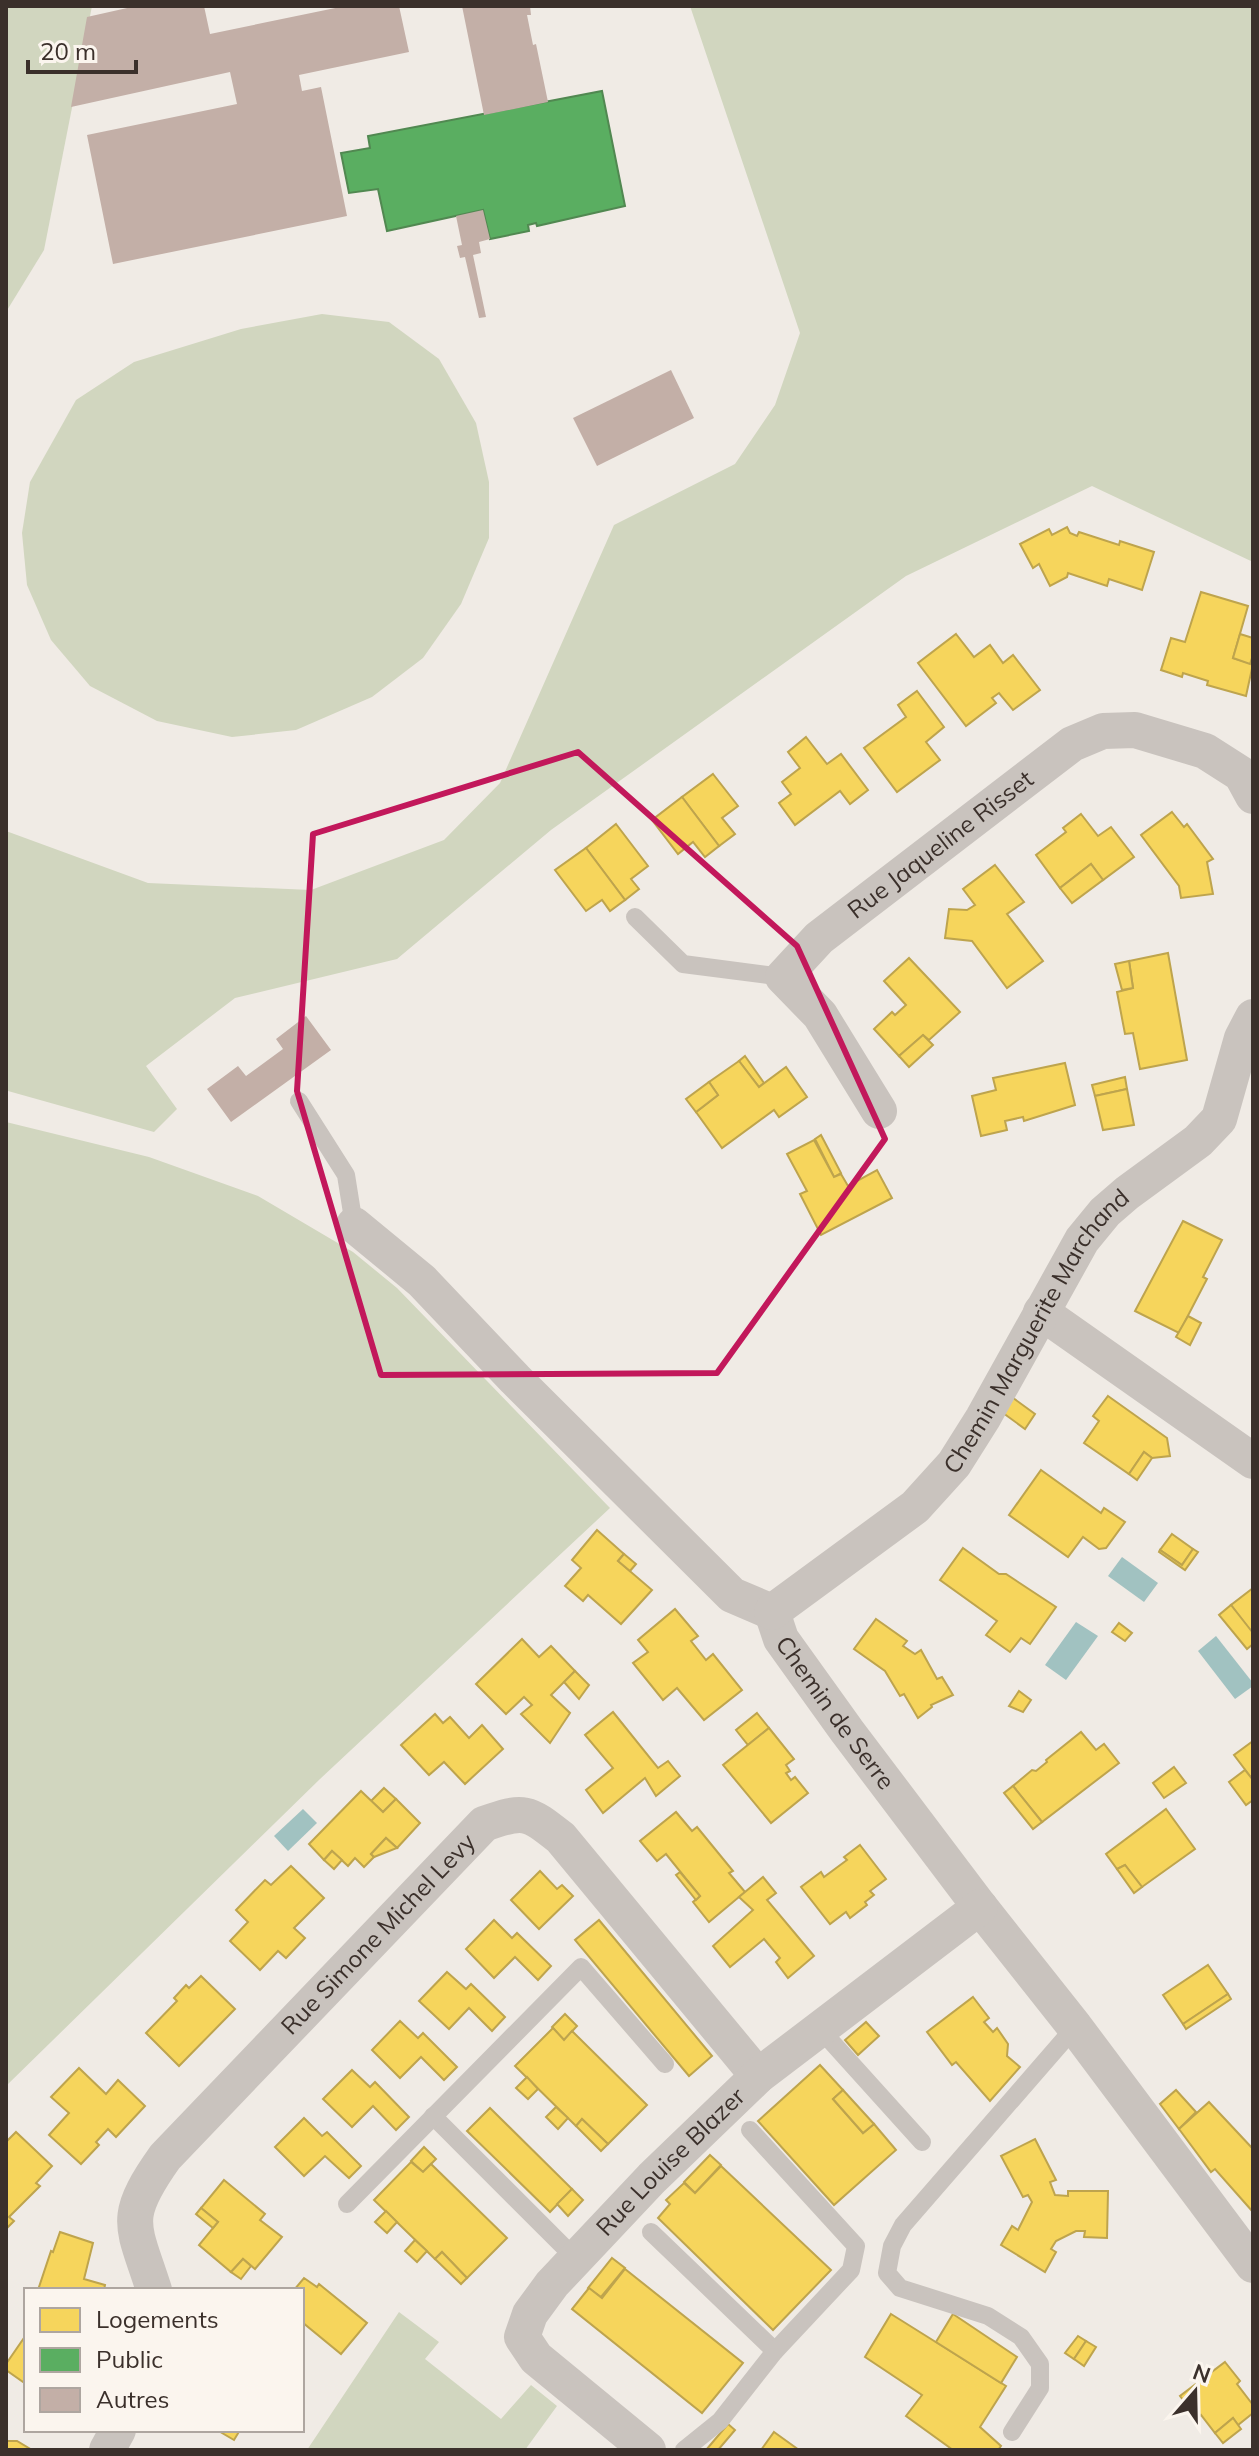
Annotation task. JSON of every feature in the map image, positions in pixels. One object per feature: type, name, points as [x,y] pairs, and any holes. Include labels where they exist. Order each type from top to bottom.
[{"type":"street","name":"Rue Jaqueline Risset","points":[[783,977],[832,928],[1072,744],[1103,731],[1135,730],[1205,751],[1241,774],[1253,796]]},
{"type":"street","points":[[783,977],[820,1015],[879,1111]]},
{"type":"street","name":"Chemin Marguerite Marchand","points":[[772,1612],[915,1507],[954,1464],[1082,1240],[1105,1212],[1198,1141],[1219,1119],[1242,1038],[1253,1017]]},
{"type":"street","name":"Chemin de Serre","points":[[354,1225],[422,1281],[515,1379],[732,1595],[772,1612],[781,1639],[980,1907],[1075,2027],[1253,2265]]},
{"type":"street","points":[[1041,1312],[1253,1461]]},
{"type":"street","name":"Rue Simone Michel Levy","points":[[153,2288],[134,2232],[136,2204],[165,2157],[484,1824],[509,1815],[534,1817],[561,1838],[758,2076]]},
{"type":"street","name":"Rue Louise Blazer","points":[[648,2450],[536,2358],[522,2337],[530,2314],[552,2284],[652,2178],[758,2076],[980,1907]]},
{"type":"street","points":[[107,2450],[117,2432]]},
{"type":"lane","points":[[635,917],[683,964],[783,977]]},
{"type":"lane","points":[[299,1101],[346,1175],[354,1225]]},
{"type":"lane","points":[[347,2204],[581,1967],[665,2064]]},
{"type":"lane","points":[[1012,2432],[1040,2388],[1040,2364],[1021,2337],[988,2316],[900,2288],[887,2273],[892,2246],[903,2225],[1075,2027]]},
{"type":"lane","points":[[820,2029],[922,2142]]},
{"type":"lane","points":[[433,2116],[576,2259]]},
{"type":"lane","points":[[684,2450],[720,2421],[775,2351],[851,2270],[856,2246],[750,2130]]},
{"type":"lane","points":[[651,2232],[775,2351]]},
{"type":"highlighted area","points":[[578,752],[797,946],[885,1139],[717,1373],[381,1375],[297,1091],[313,834]]},
{"type":"green space","points":[[6,6],[92,6],[44,250],[6,312]]},
{"type":"green space","points":[[690,6],[1253,6],[1253,562],[1092,486],[906,576],[551,830],[397,959],[235,998],[146,1066],[177,1109],[154,1132],[6,1090],[6,831],[148,883],[311,890],[444,840],[500,783],[614,525],[735,464],[775,405],[800,333]]},
{"type":"green space","points":[[322,314],[389,322],[439,359],[476,423],[489,482],[489,538],[461,604],[423,658],[372,697],[296,730],[232,737],[157,721],[90,686],[51,640],[27,585],[22,533],[30,482],[76,400],[134,362],[241,329]]},
{"type":"green space","points":[[6,1122],[149,1157],[258,1196],[353,1252],[397,1288],[610,1508],[320,1779],[6,2086]]},
{"type":"green space","points":[[399,2312],[439,2342],[425,2359],[501,2419],[531,2385],[557,2406],[525,2450],[307,2450]]},
{"type":"water","points":[[1122,1557],[1158,1583],[1144,1602],[1108,1576]]},
{"type":"water","points":[[1076,1622],[1098,1636],[1066,1680],[1045,1665]]},
{"type":"water","points":[[1216,1636],[1253,1683],[1235,1699],[1198,1651]]},
{"type":"water","points":[[303,1809],[317,1823],[288,1851],[274,1836]]},
{"type":"building: Logements","points":[[1067,527],[1070,533],[1077,536],[1079,532],[1154,552],[1142,590],[1109,579],[1107,586],[1068,573],[1067,577],[1050,586],[1039,564],[1033,568],[1020,544],[1049,529],[1052,535]]},
{"type":"building: Logements","points":[[1201,592],[1248,606],[1233,658],[1253,664],[1246,696],[1207,685],[1208,681],[1183,673],[1182,677],[1161,670],[1171,638],[1185,642]]},
{"type":"building: Logements","points":[[956,634],[974,657],[990,645],[1003,663],[1013,655],[1040,690],[1013,710],[999,693],[992,698],[996,703],[966,726],[918,663]]},
{"type":"building: Logements","points":[[1240,634],[1253,638],[1250,664],[1233,658]]},
{"type":"building: Logements","points":[[917,691],[944,727],[926,742],[940,760],[897,792],[864,748],[906,717],[898,705]]},
{"type":"building: Logements","points":[[806,737],[827,764],[841,754],[868,790],[850,804],[840,791],[795,825],[779,803],[791,794],[782,782],[800,768],[788,752]]},
{"type":"building: Logements","points":[[713,774],[738,806],[722,818],[735,834],[719,846],[682,797]]},
{"type":"building: Logements","points":[[682,797],[719,846],[705,857],[693,842],[678,854],[652,820]]},
{"type":"building: Logements","points":[[1172,812],[1184,827],[1187,824],[1213,859],[1207,862],[1213,894],[1181,898],[1179,886],[1141,835]]},
{"type":"building: Logements","points":[[1081,814],[1098,836],[1111,827],[1134,857],[1103,880],[1091,864],[1060,888],[1036,855],[1066,832],[1063,828]]},
{"type":"building: Logements","points":[[616,824],[648,866],[631,879],[639,889],[625,900],[586,848]]},
{"type":"building: Logements","points":[[586,848],[625,900],[610,911],[602,900],[586,911],[555,870]]},
{"type":"building: Logements","points":[[1091,864],[1103,880],[1072,903],[1060,888]]},
{"type":"building: Logements","points":[[995,865],[1024,902],[1007,914],[1043,961],[1007,988],[972,941],[945,938],[949,909],[967,910],[975,905],[963,889]]},
{"type":"building: Logements","points":[[1168,953],[1187,1060],[1140,1069],[1133,1033],[1125,1034],[1117,992],[1133,988],[1129,961]]},
{"type":"building: Logements","points":[[909,958],[960,1012],[929,1040],[923,1035],[899,1056],[874,1029],[892,1012],[895,1015],[906,1005],[884,981]]},
{"type":"building: Logements","points":[[1129,961],[1133,988],[1122,990],[1115,964]]},
{"type":"building: Logements","points":[[923,1035],[933,1045],[909,1067],[899,1056]]},
{"type":"building: Logements","points":[[745,1056],[764,1083],[759,1087],[739,1061]]},
{"type":"building: Logements","points":[[739,1061],[759,1087],[786,1067],[807,1097],[779,1117],[774,1110],[722,1148],[696,1112],[718,1095],[709,1082]]},
{"type":"building: Logements","points":[[1065,1063],[1075,1105],[1024,1121],[1023,1117],[1005,1121],[1007,1130],[981,1136],[972,1096],[996,1090],[993,1078]]},
{"type":"building: Logements","points":[[1125,1077],[1127,1089],[1095,1096],[1092,1085]]},
{"type":"building: Logements","points":[[709,1082],[718,1095],[696,1112],[686,1099]]},
{"type":"building: Logements","points":[[1127,1089],[1134,1125],[1103,1130],[1095,1096]]},
{"type":"building: Logements","points":[[821,1135],[841,1173],[834,1177],[815,1139]]},
{"type":"building: Logements","points":[[814,1140],[834,1177],[841,1174],[848,1186],[877,1170],[892,1198],[821,1235],[800,1194],[807,1191],[787,1154]]},
{"type":"building: Logements","points":[[1183,1221],[1222,1240],[1203,1277],[1207,1279],[1179,1333],[1135,1311]]},
{"type":"building: Logements","points":[[1188,1316],[1201,1323],[1190,1345],[1176,1337]]},
{"type":"building: Logements","points":[[1009,1395],[1035,1414],[1025,1429],[999,1410]]},
{"type":"building: Logements","points":[[1108,1396],[1167,1438],[1170,1456],[1152,1458],[1144,1452],[1129,1474],[1084,1443],[1099,1421],[1093,1416]]},
{"type":"building: Logements","points":[[1144,1452],[1152,1458],[1137,1480],[1129,1474]]},
{"type":"building: Logements","points":[[1041,1470],[1101,1513],[1104,1508],[1125,1522],[1106,1548],[1099,1549],[1083,1537],[1068,1557],[1009,1515]]},
{"type":"building: Logements","points":[[597,1530],[624,1554],[618,1561],[652,1590],[621,1624],[588,1595],[583,1601],[565,1586],[581,1568],[572,1560]]},
{"type":"building: Logements","points":[[1172,1534],[1193,1549],[1182,1565],[1160,1550]]},
{"type":"building: Logements","points":[[963,1548],[999,1574],[1006,1574],[1056,1607],[1030,1644],[1021,1638],[1010,1652],[986,1635],[997,1621],[940,1580]]},
{"type":"building: Logements","points":[[1193,1549],[1198,1552],[1185,1570],[1159,1552],[1182,1565]]},
{"type":"building: Logements","points":[[624,1554],[636,1564],[630,1571],[618,1561]]},
{"type":"building: Logements","points":[[1253,1588],[1253,1634],[1231,1605]]},
{"type":"building: Logements","points":[[1231,1605],[1253,1633],[1253,1644],[1247,1649],[1219,1615]]},
{"type":"building: Logements","points":[[675,1609],[698,1636],[691,1641],[706,1660],[713,1654],[742,1690],[704,1720],[677,1688],[663,1700],[633,1663],[648,1652],[638,1640]]},
{"type":"building: Logements","points":[[876,1619],[907,1641],[903,1646],[915,1654],[921,1650],[937,1679],[942,1677],[953,1695],[931,1705],[918,1718],[885,1671],[854,1649]]},
{"type":"building: Logements","points":[[1119,1623],[1132,1633],[1125,1641],[1112,1632]]},
{"type":"building: Logements","points":[[522,1639],[539,1657],[551,1646],[575,1671],[551,1695],[570,1713],[550,1743],[521,1714],[532,1705],[524,1697],[506,1714],[476,1684]]},
{"type":"building: Logements","points":[[575,1671],[589,1685],[579,1699],[564,1682]]},
{"type":"building: Logements","points":[[1019,1691],[1031,1700],[1023,1712],[1009,1706]]},
{"type":"building: Logements","points":[[613,1712],[658,1768],[668,1761],[680,1776],[656,1796],[645,1778],[603,1813],[586,1790],[613,1768],[585,1735]]},
{"type":"building: Logements","points":[[757,1713],[769,1728],[748,1745],[736,1730]]},
{"type":"building: Logements","points":[[435,1714],[443,1723],[450,1717],[469,1738],[482,1725],[503,1749],[465,1784],[444,1762],[429,1775],[401,1745]]},
{"type":"building: Logements","points":[[769,1728],[794,1759],[786,1765],[790,1771],[786,1773],[791,1780],[795,1777],[808,1793],[771,1823],[723,1765]]},
{"type":"building: Logements","points":[[1081,1732],[1096,1750],[1104,1744],[1119,1763],[1042,1822],[1013,1786],[1032,1770],[1036,1771]]},
{"type":"building: Logements","points":[[1253,1741],[1253,1780],[1234,1755]]},
{"type":"building: Logements","points":[[1174,1767],[1186,1783],[1164,1798],[1153,1783]]},
{"type":"building: Logements","points":[[1245,1770],[1253,1780],[1253,1800],[1246,1805],[1229,1782]]},
{"type":"building: Logements","points":[[1013,1786],[1042,1822],[1033,1829],[1004,1793]]},
{"type":"building: Logements","points":[[384,1788],[396,1799],[383,1812],[371,1801]]},
{"type":"building: Logements","points":[[361,1791],[383,1812],[396,1799],[420,1823],[397,1848],[386,1838],[364,1867],[355,1858],[348,1866],[332,1851],[324,1860],[309,1844]]},
{"type":"building: Logements","points":[[1166,1809],[1195,1849],[1142,1887],[1125,1865],[1117,1869],[1106,1854]]},
{"type":"building: Logements","points":[[676,1812],[692,1831],[697,1827],[733,1871],[729,1873],[745,1892],[709,1922],[693,1902],[700,1896],[666,1854],[657,1861],[640,1841]]},
{"type":"building: Logements","points":[[386,1838],[397,1848],[374,1857],[371,1854]]},
{"type":"building: Logements","points":[[860,1845],[886,1879],[870,1891],[874,1895],[865,1902],[867,1905],[850,1918],[846,1912],[830,1924],[801,1887],[821,1872],[824,1877],[847,1860],[844,1857]]},
{"type":"building: Logements","points":[[332,1851],[342,1860],[334,1869],[324,1860]]},
{"type":"building: Logements","points":[[1125,1865],[1142,1887],[1134,1893],[1117,1869]]},
{"type":"building: Logements","points":[[291,1866],[324,1898],[294,1928],[305,1938],[286,1958],[278,1951],[260,1970],[230,1941],[248,1922],[236,1910],[265,1880],[271,1885]]},
{"type":"building: Logements","points":[[540,1871],[557,1889],[562,1885],[573,1896],[539,1929],[511,1900]]},
{"type":"building: Logements","points":[[680,1872],[700,1896],[696,1900],[676,1875]]},
{"type":"building: Logements","points":[[763,1877],[776,1893],[767,1900],[814,1956],[788,1978],[776,1962],[780,1958],[764,1939],[730,1967],[713,1946],[753,1910],[739,1897]]},
{"type":"building: Logements","points":[[494,1920],[512,1938],[517,1933],[551,1966],[538,1980],[515,1957],[494,1978],[466,1949]]},
{"type":"building: Logements","points":[[599,1920],[712,2056],[689,2076],[575,1940]]},
{"type":"building: Logements","points":[[1208,1965],[1228,1994],[1183,2024],[1163,1995]]},
{"type":"building: Logements","points":[[447,1972],[466,1989],[471,1984],[505,2017],[492,2031],[469,2008],[449,2029],[419,2001]]},
{"type":"building: Logements","points":[[201,1976],[235,2009],[179,2066],[146,2033],[177,2001],[174,1998],[186,1985],[189,1988]]},
{"type":"building: Logements","points":[[1228,1994],[1231,1999],[1186,2029],[1183,2024]]},
{"type":"building: Logements","points":[[973,1997],[989,2018],[984,2022],[993,2032],[997,2028],[1008,2044],[1007,2056],[1020,2067],[990,2101],[956,2062],[952,2065],[927,2032]]},
{"type":"building: Logements","points":[[565,2014],[577,2026],[564,2040],[552,2027]]},
{"type":"building: Logements","points":[[400,2021],[418,2038],[423,2033],[457,2067],[444,2080],[421,2057],[400,2078],[372,2050]]},
{"type":"building: Logements","points":[[866,2022],[879,2036],[858,2055],[845,2040]]},
{"type":"building: Logements","points":[[553,2028],[564,2040],[572,2031],[647,2105],[608,2144],[582,2119],[576,2126],[515,2066]]},
{"type":"building: Logements","points":[[820,2065],[843,2090],[833,2099],[863,2133],[874,2124],[896,2150],[834,2205],[758,2121]]},
{"type":"building: Logements","points":[[79,2068],[106,2094],[118,2080],[145,2106],[116,2137],[108,2129],[96,2142],[99,2145],[81,2164],[49,2135],[69,2113],[51,2097]]},
{"type":"building: Logements","points":[[352,2070],[370,2087],[375,2082],[409,2117],[396,2130],[373,2106],[352,2127],[323,2099]]},
{"type":"building: Logements","points":[[527,2077],[538,2089],[528,2099],[516,2088]]},
{"type":"building: Logements","points":[[843,2090],[874,2124],[863,2133],[833,2099]]},
{"type":"building: Logements","points":[[1176,2090],[1196,2112],[1179,2129],[1160,2104]]},
{"type":"building: Logements","points":[[1209,2102],[1253,2149],[1253,2212],[1215,2169],[1211,2172],[1179,2129]]},
{"type":"building: Logements","points":[[556,2107],[568,2118],[558,2129],[546,2117]]},
{"type":"building: Logements","points":[[490,2108],[572,2189],[550,2212],[467,2131]]},
{"type":"building: Logements","points":[[304,2118],[322,2136],[327,2132],[361,2166],[349,2178],[325,2156],[304,2176],[275,2147]]},
{"type":"building: Logements","points":[[582,2119],[608,2144],[601,2151],[576,2126]]},
{"type":"building: Logements","points":[[16,2132],[52,2166],[36,2183],[40,2186],[9,2217],[14,2221],[6,2229],[6,2142]]},
{"type":"building: Logements","points":[[1035,2139],[1056,2180],[1050,2182],[1055,2195],[1068,2196],[1068,2191],[1108,2191],[1107,2238],[1084,2237],[1085,2231],[1076,2231],[1056,2241],[1051,2249],[1056,2252],[1045,2272],[1001,2245],[1012,2226],[1018,2230],[1032,2202],[1028,2195],[1023,2197],[1001,2156]]},
{"type":"building: Logements","points":[[424,2147],[436,2159],[423,2172],[411,2161]]},
{"type":"building: Logements","points":[[710,2155],[721,2165],[695,2193],[684,2182]]},
{"type":"building: Logements","points":[[411,2162],[423,2172],[431,2164],[507,2238],[467,2278],[442,2252],[435,2259],[374,2200]]},
{"type":"building: Logements","points":[[721,2166],[831,2270],[773,2330],[658,2218],[670,2204],[666,2200],[684,2183],[695,2193]]},
{"type":"building: Logements","points":[[224,2180],[265,2214],[260,2220],[282,2237],[255,2269],[243,2259],[231,2272],[199,2245],[218,2222],[201,2208]]},
{"type":"building: Logements","points":[[572,2189],[583,2200],[568,2216],[557,2204]]},
{"type":"building: Logements","points":[[201,2208],[218,2222],[213,2228],[196,2214]]},
{"type":"building: Logements","points":[[386,2211],[397,2222],[387,2233],[375,2222]]},
{"type":"building: Logements","points":[[60,2232],[93,2243],[84,2279],[105,2285],[104,2288],[39,2288]]},
{"type":"building: Logements","points":[[415,2240],[427,2251],[417,2262],[405,2251]]},
{"type":"building: Logements","points":[[442,2252],[467,2278],[461,2284],[435,2259]]},
{"type":"building: Logements","points":[[612,2258],[625,2268],[601,2297],[588,2288]]},
{"type":"building: Logements","points":[[243,2259],[251,2266],[241,2279],[231,2272]]},
{"type":"building: Logements","points":[[625,2269],[743,2363],[702,2413],[572,2309],[589,2288],[602,2298]]},
{"type":"building: Logements","points":[[304,2278],[317,2287],[319,2284],[367,2323],[341,2354],[304,2324],[304,2288],[296,2288]]},
{"type":"building: Logements","points":[[891,2314],[1006,2386],[980,2427],[1001,2446],[998,2450],[953,2450],[906,2416],[922,2395],[865,2357]]},
{"type":"building: Logements","points":[[953,2314],[1017,2357],[1001,2383],[936,2342]]},
{"type":"building: Logements","points":[[1078,2336],[1086,2341],[1074,2359],[1065,2353]]},
{"type":"building: Logements","points":[[24,2338],[24,2383],[6,2370],[6,2364]]},
{"type":"building: Logements","points":[[1086,2341],[1096,2347],[1084,2366],[1074,2359]]},
{"type":"building: Logements","points":[[1225,2362],[1240,2381],[1237,2384],[1253,2405],[1253,2413],[1238,2425],[1233,2418],[1215,2433],[1201,2415],[1197,2418],[1180,2396]]},
{"type":"building: Logements","points":[[1233,2418],[1241,2429],[1223,2443],[1215,2433]]},
{"type":"building: Logements","points":[[728,2424],[735,2430],[718,2450],[706,2450]]},
{"type":"building: Logements","points":[[220,2432],[239,2432],[234,2440]]},
{"type":"building: Logements","points":[[774,2432],[799,2450],[761,2450]]},
{"type":"building: Logements","points":[[6,2441],[17,2441],[32,2450],[6,2450]]},
{"type":"building: Public","points":[[602,91],[625,206],[537,226],[536,223],[528,225],[529,231],[490,239],[483,210],[387,231],[378,189],[349,193],[341,153],[370,148],[368,136]]},
{"type":"building: Autres","points":[[136,6],[204,6],[210,34],[345,6],[399,6],[409,52],[299,75],[302,91],[321,87],[347,216],[113,264],[87,135],[237,104],[230,72],[71,107],[87,17]]},
{"type":"building: Autres","points":[[462,6],[530,6],[531,15],[527,15],[548,102],[484,115]]},
{"type":"building: Autres","points":[[483,210],[490,239],[479,242],[481,253],[473,255],[486,317],[479,318],[465,257],[460,258],[457,246],[462,245],[456,216]]},
{"type":"building: Autres","points":[[671,370],[694,418],[597,466],[573,418]]},
{"type":"building: Autres","points":[[306,1016],[331,1050],[231,1122],[207,1089],[238,1066],[246,1076],[283,1049],[276,1039]]}]
